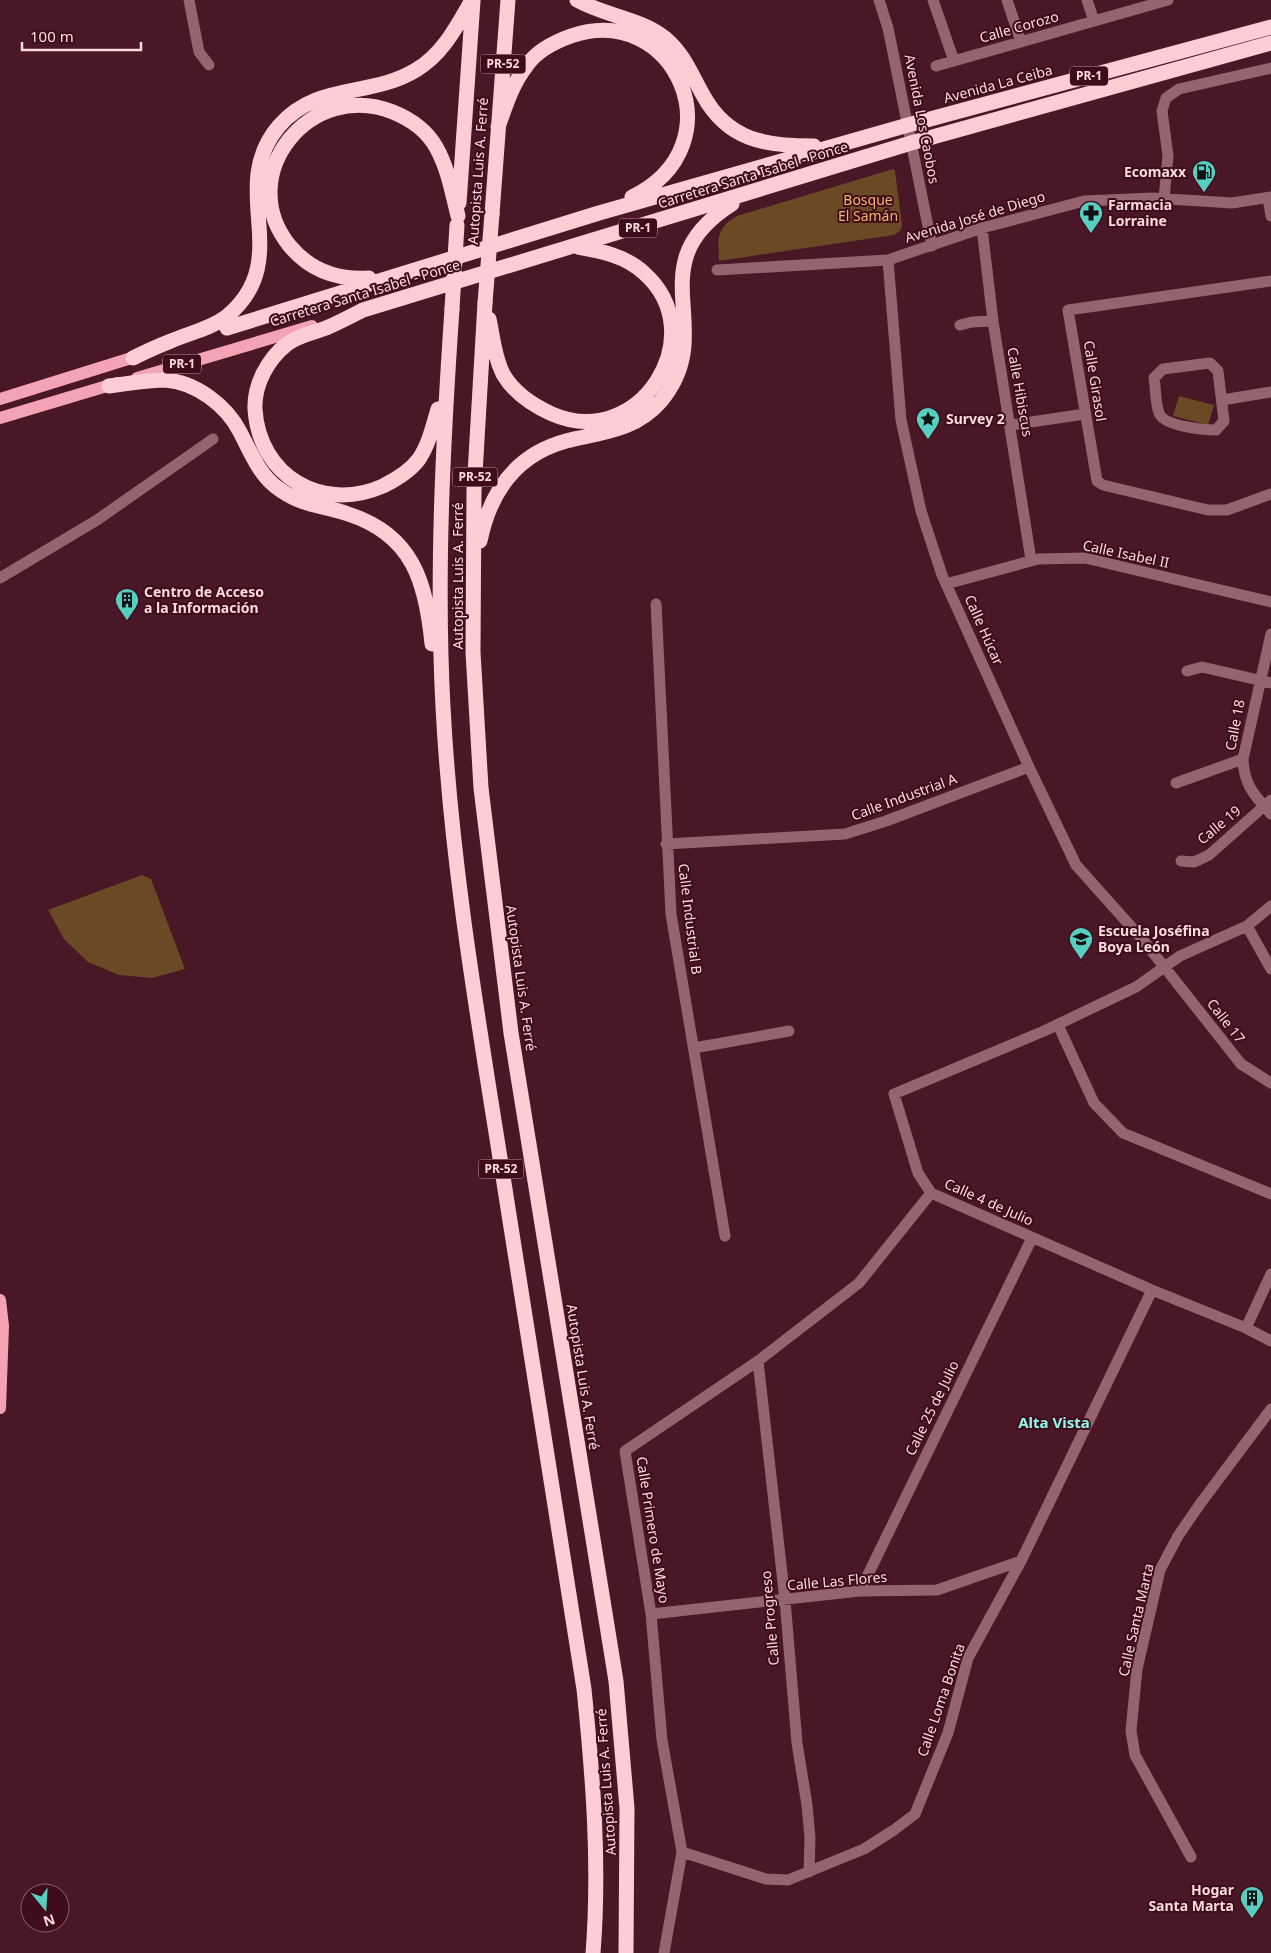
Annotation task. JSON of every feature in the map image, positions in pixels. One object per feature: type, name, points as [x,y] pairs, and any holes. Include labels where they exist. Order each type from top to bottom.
[{"type":"highway","name":"Autopista Luis A. Ferré","points":[[472,0],[443,424],[440,650],[443,711],[457,872],[476,1009],[584,1689],[594,1817],[596,1872],[593,1953]]},
{"type":"highway","points":[[133,358],[225,318],[247,292],[260,261],[261,242],[256,186],[257,171],[270,141],[292,112],[324,96],[379,86],[418,70],[450,38],[472,0]]},
{"type":"highway","name":"Autopista Luis A. Ferré","points":[[508,0],[485,303],[474,491],[474,652],[482,788],[511,1033],[616,1681],[626,1808],[626,1953]]},
{"type":"highway","points":[[577,0],[595,10],[642,24],[664,37],[684,58],[711,108],[735,131],[750,139],[770,144],[833,146]]},
{"type":"highway","name":"Avenida La Ceiba","points":[[908,125],[1271,27]]},
{"type":"highway","points":[[498,127],[514,83],[528,63],[557,41],[580,33],[599,30],[618,32],[641,40],[656,49],[669,62],[685,96],[689,126],[683,146],[676,162],[656,183],[599,213]]},
{"type":"highway","name":"PR-1","points":[[911,143],[1271,43]]},
{"type":"highway","points":[[388,277],[354,279],[323,273],[295,253],[278,227],[270,201],[270,183],[274,167],[287,142],[304,123],[323,112],[354,104],[373,106],[400,116],[416,125],[435,146],[448,174],[457,220]]},
{"type":"highway","name":"Carretera Santa Isabel - Ponce","points":[[227,328],[599,213],[908,125]]},
{"type":"highway","name":"Carretera Santa Isabel - Ponce","points":[[364,310],[911,143]]},
{"type":"highway","points":[[474,652],[480,544],[484,521],[495,493],[518,467],[548,448],[626,427],[647,415],[660,402],[671,388],[684,356],[686,328],[681,278],[686,257],[694,237],[717,214],[732,204],[784,183]]},
{"type":"highway","points":[[485,303],[494,348],[503,374],[510,385],[530,402],[559,417],[578,421],[594,422],[614,417],[630,410],[655,386],[663,371],[671,344],[669,315],[655,285],[644,272],[630,262],[606,252],[574,247]]},
{"type":"highway","points":[[364,310],[288,343],[274,356],[264,372],[255,402],[256,425],[268,454],[288,477],[303,487],[340,496],[355,495],[390,482],[419,460],[432,433],[447,382]]},
{"type":"highway","points":[[109,386],[167,380],[205,394],[234,421],[256,464],[274,485],[305,504],[347,513],[362,519],[398,544],[409,555],[424,592],[429,612],[434,681],[443,711]]},
{"type":"main road","name":"Carretera Santa Isabel - Ponce","points":[[0,418],[364,310]]},
{"type":"main road","name":"Carretera Santa Isabel - Ponce","points":[[0,399],[227,328]]},
{"type":"main road","points":[[0,1300],[3,1326],[0,1408]]},
{"type":"street","points":[[189,0],[199,52],[209,65]]},
{"type":"street","name":"Avenida Los Caobos","points":[[879,0],[888,28],[932,246]]},
{"type":"street","points":[[933,0],[954,61]]},
{"type":"street","points":[[1007,0],[1021,42]]},
{"type":"street","points":[[1087,0],[1094,21]]},
{"type":"street","name":"Calle Corozo","points":[[936,66],[1165,0]]},
{"type":"street","points":[[1164,199],[1168,156],[1162,111],[1166,98],[1179,89],[1271,68]]},
{"type":"street","points":[[1269,198],[1271,216]]},
{"type":"street","name":"Avenida José de Diego","points":[[718,270],[888,260],[982,228],[1084,201],[1164,199],[1232,203],[1269,198]]},
{"type":"street","name":"Calle Hibiscus","points":[[982,228],[993,321],[1031,560]]},
{"type":"street","name":"Calle Húcar","points":[[888,260],[901,420],[921,511],[946,584],[1029,767],[1076,865],[1166,968]]},
{"type":"street","name":"Calle Girasol","points":[[1271,281],[1068,310],[1095,474],[1098,481],[1103,485],[1208,510],[1227,510],[1271,494]]},
{"type":"street","points":[[960,325],[972,322],[993,321]]},
{"type":"street","points":[[1210,363],[1218,371],[1222,400],[1224,421],[1216,430],[1201,430],[1164,420],[1159,413],[1154,378],[1163,369],[1210,363]]},
{"type":"street","points":[[1222,400],[1271,392]]},
{"type":"street","points":[[1011,425],[1085,414]]},
{"type":"street","points":[[0,578],[97,520],[213,439]]},
{"type":"street","name":"Calle Isabel II","points":[[946,584],[1031,560],[1085,558],[1271,602]]},
{"type":"street","name":"Calle Industrial B","points":[[656,604],[666,844],[671,914],[725,1236]]},
{"type":"street","name":"Calle 18","points":[[1269,807],[1247,785],[1243,759],[1265,681],[1271,634]]},
{"type":"street","points":[[1187,671],[1202,667],[1265,681]]},
{"type":"street","points":[[1176,782],[1243,759]]},
{"type":"street","name":"Calle Industrial A","points":[[666,844],[845,834],[886,821],[1029,767]]},
{"type":"street","name":"Calle 19","points":[[1181,861],[1194,862],[1209,855],[1269,807]]},
{"type":"street","name":"Calle 4 de Julio","points":[[1271,906],[1247,926],[1180,956],[1136,988],[1058,1025],[894,1094],[918,1173],[931,1193],[1152,1290],[1246,1328],[1271,1341]]},
{"type":"street","points":[[1247,926],[1271,969]]},
{"type":"street","name":"Calle 17","points":[[1166,968],[1241,1064],[1271,1084]]},
{"type":"street","points":[[1058,1025],[1094,1103],[1123,1132],[1271,1194]]},
{"type":"street","points":[[694,1048],[789,1031]]},
{"type":"street","name":"Calle Primero de Mayo","points":[[664,1953],[682,1852],[662,1740],[651,1614],[626,1451],[758,1361],[859,1283],[931,1193]]},
{"type":"street","name":"Calle 25 de Julio","points":[[860,1591],[1032,1238]]},
{"type":"street","points":[[1246,1328],[1271,1274]]},
{"type":"street","name":"Calle Loma Bonita","points":[[682,1852],[766,1879],[788,1880],[864,1849],[915,1814],[948,1733],[968,1658],[1021,1561],[1152,1290]]},
{"type":"street","name":"Calle Progreso","points":[[758,1361],[785,1600],[796,1743],[809,1821],[809,1872]]},
{"type":"street","name":"Calle Santa Marta","points":[[1191,1856],[1135,1755],[1131,1731],[1138,1669],[1160,1570],[1178,1536],[1200,1504],[1271,1409]]},
{"type":"street","name":"Calle Las Flores","points":[[651,1614],[860,1591],[938,1590],[1021,1561]]},
{"type":"green space","name":"Bosque El Samán","points":[[893,169],[895,171],[902,225],[900,231],[894,235],[719,261],[718,246],[722,229],[730,220],[737,216]]},
{"type":"green space","points":[[1179,396],[1214,405],[1208,425],[1173,416]]},
{"type":"green space","points":[[142,875],[151,879],[185,969],[152,978],[119,975],[88,962],[64,939],[48,910]]},
{"type":"place","name":"Ecomaxx","points":[[1204,193]]},
{"type":"place","name":"Farmacia Lorraine","points":[[1091,234]]},
{"type":"place","name":"Survey 2","points":[[928,440]]},
{"type":"place","name":"Centro de Acceso a la Información","points":[[127,621]]},
{"type":"place","name":"Escuela Joséfina Boya León","points":[[1081,960]]},
{"type":"place","name":"Hogar Santa Marta","points":[[1252,1919]]},
{"type":"district","name":"Alta Vista","points":[[1054,1423]]}]
